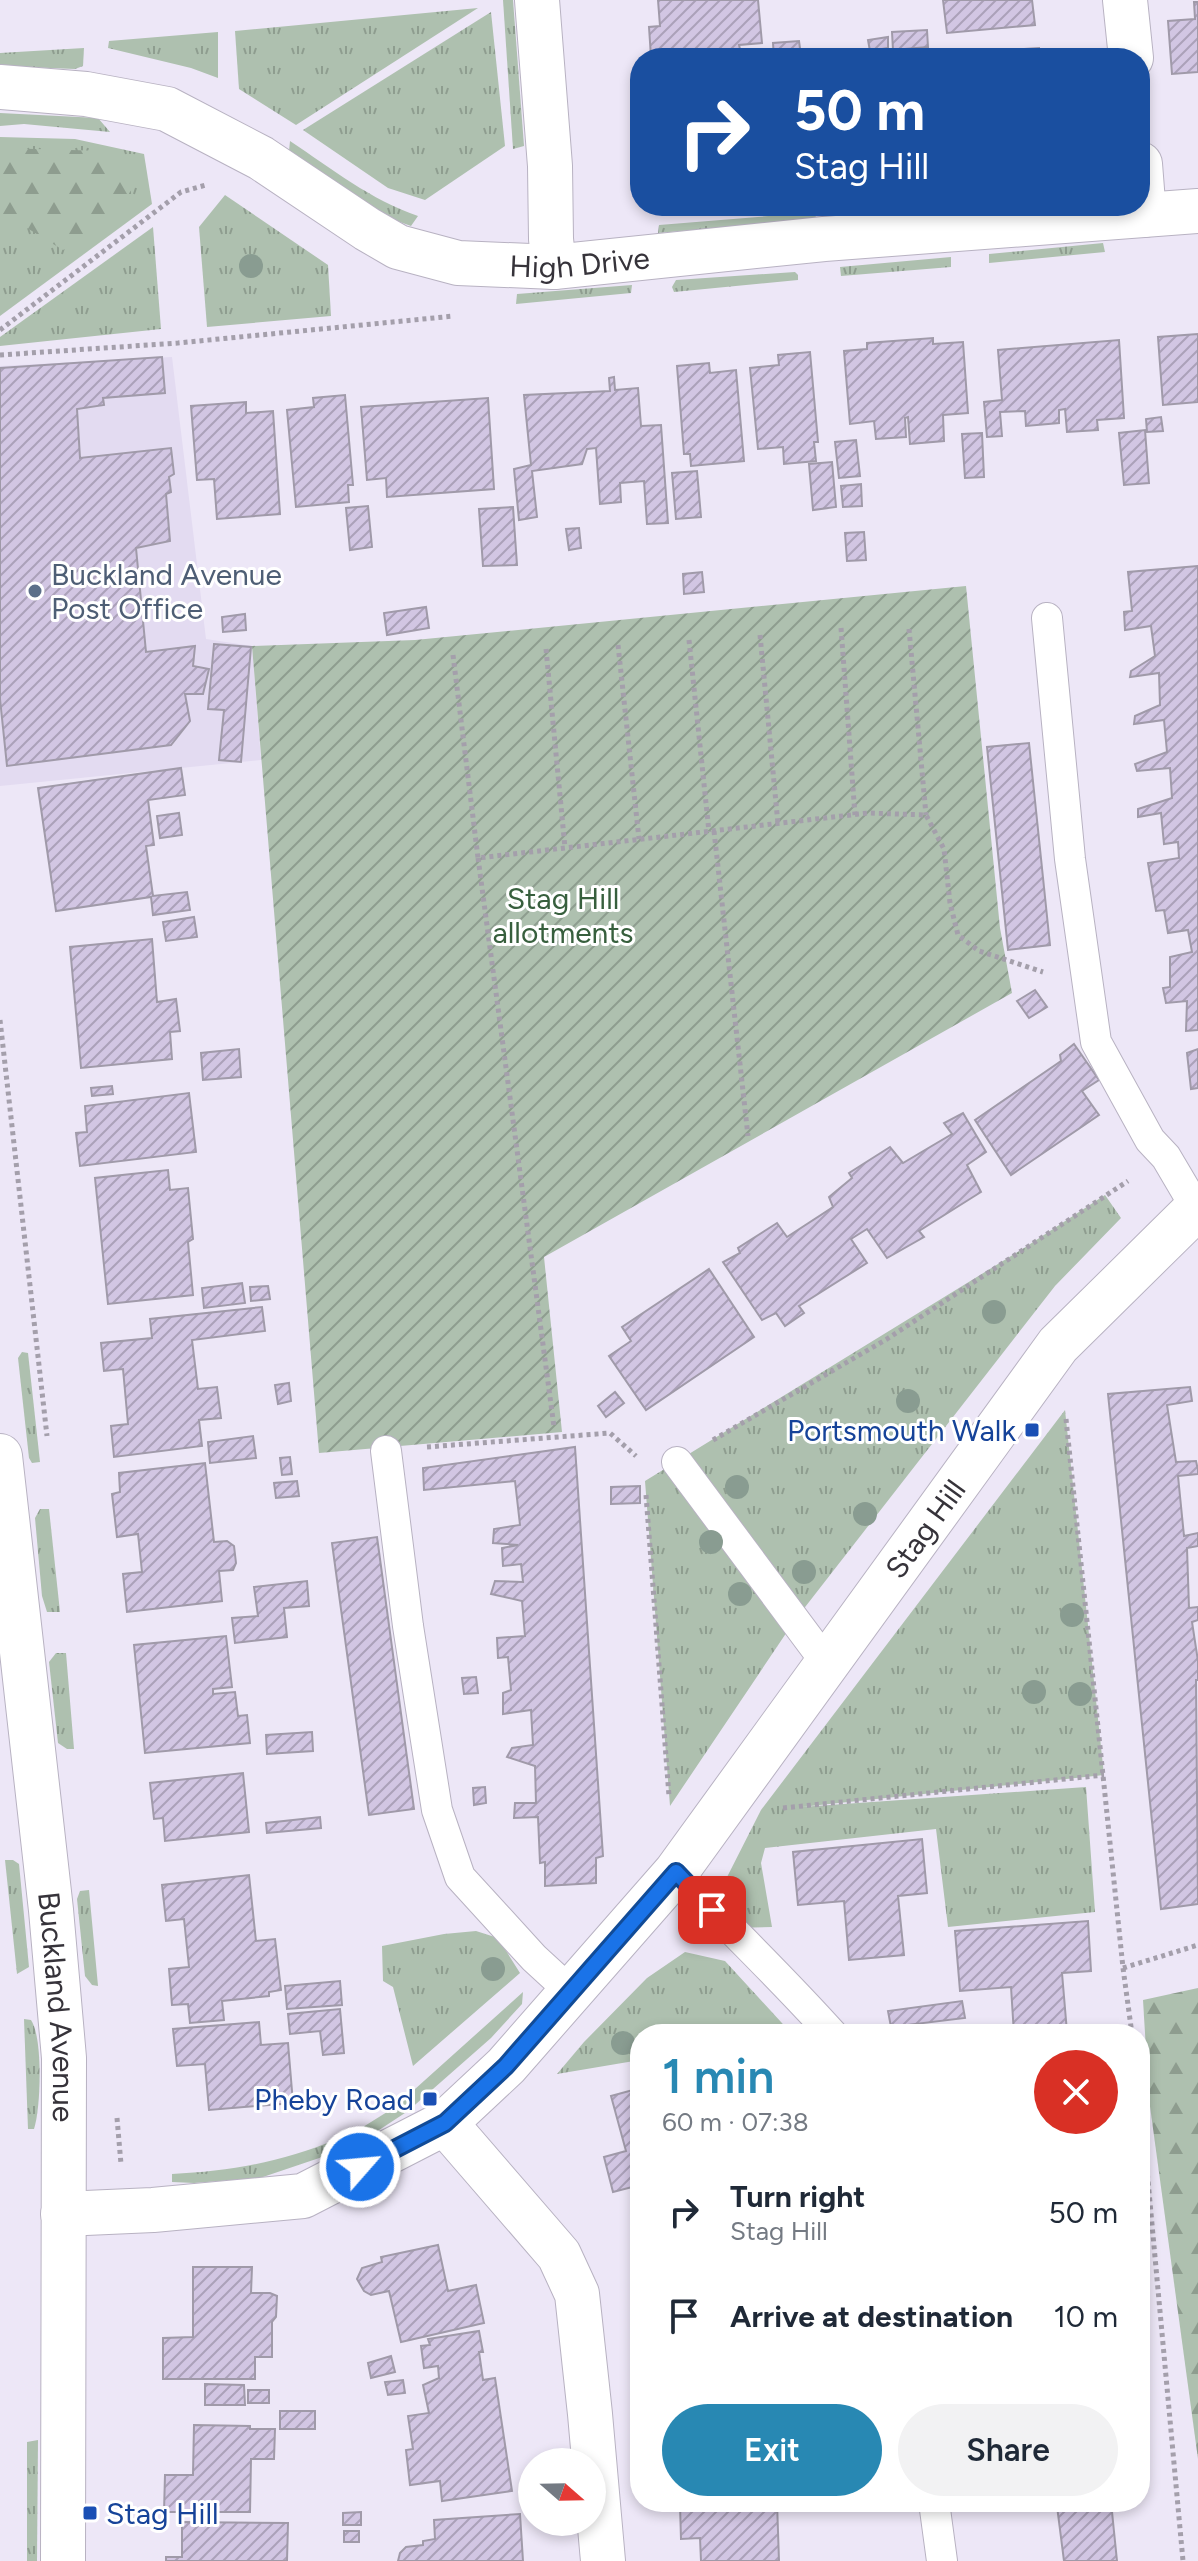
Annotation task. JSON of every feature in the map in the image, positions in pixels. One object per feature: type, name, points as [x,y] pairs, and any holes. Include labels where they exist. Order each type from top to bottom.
[{"type":"street","points":[[537,0],[550,166],[554,267]]},
{"type":"street","points":[[1125,0],[1130,48]]},
{"type":"street","name":"High Drive","points":[[0,87],[86,94],[167,109],[261,158],[398,247],[458,263],[554,267],[824,239],[1131,216]]},
{"type":"street","name":"High Drive","points":[[1150,215],[1198,211]]},
{"type":"street","name":"Stag Hill","points":[[63,2214],[153,2210],[303,2196],[445,2123],[506,2066],[676,1872],[1058,1345],[1197,1207]]},
{"type":"street","name":"Buckland Avenue","points":[[0,1456],[51,1910],[64,2058],[63,2561]]},
{"type":"street","points":[[445,2123],[559,2255],[577,2294],[603,2561]]},
{"type":"lane","points":[[1047,618],[1070,859],[1096,1042],[1150,1140],[1166,1157],[1197,1207]]},
{"type":"lane","points":[[386,1451],[408,1626],[437,1810],[460,1877],[534,1958],[571,1992]]},
{"type":"lane","points":[[677,1462],[828,1665]]},
{"type":"lane","points":[[676,1872],[823,2024]]},
{"type":"lane","points":[[935,2512],[942,2561]]},
{"type":"path","points":[[0,330],[181,192],[218,181]]},
{"type":"path","points":[[0,355],[178,343],[463,315]]},
{"type":"path","points":[[841,628],[855,815]]},
{"type":"path","points":[[909,629],[926,815],[944,849],[950,903],[958,935],[979,951],[1086,984]]},
{"type":"path","points":[[760,635],[778,824]]},
{"type":"path","points":[[689,640],[748,1136]]},
{"type":"path","points":[[618,645],[639,839]]},
{"type":"path","points":[[546,649],[565,848]]},
{"type":"path","points":[[453,655],[554,1427]]},
{"type":"path","points":[[478,858],[855,815],[926,815]]},
{"type":"path","points":[[645,1481],[887,1339],[1166,1157]]},
{"type":"path","points":[[1058,1345],[1131,2024]]},
{"type":"path","points":[[386,1451],[610,1433],[644,1462],[663,1737],[676,1872]]},
{"type":"path","points":[[716,1816],[1104,1775]]},
{"type":"path","points":[[1123,1968],[1198,1945]]},
{"type":"path","points":[[1150,2203],[1183,2561]]},
{"type":"shaded area","points":[[172,357],[206,639],[252,646],[261,760],[0,786],[0,366]]},
{"type":"green space","points":[[503,0],[513,0],[524,146],[513,149]]},
{"type":"green space","points":[[478,8],[296,125],[239,89],[235,31]]},
{"type":"green space","points":[[491,12],[505,146],[425,200],[388,188],[303,130]]},
{"type":"green space","points":[[218,32],[218,78],[191,68],[108,48],[109,41]]},
{"type":"green space","points":[[84,48],[83,66],[75,69],[0,66],[0,53]]},
{"type":"green space","points":[[0,113],[98,118],[110,132],[24,124],[0,126]]},
{"type":"green space","points":[[0,137],[75,139],[144,154],[152,204],[0,316]]},
{"type":"green space","points":[[290,141],[368,193],[418,216],[411,226],[386,217],[289,151]]},
{"type":"green space","points":[[0,148],[105,151],[137,182],[104,229],[63,250],[27,228],[6,239],[0,238]]},
{"type":"green space","points":[[225,195],[328,265],[331,316],[207,327],[199,227]]},
{"type":"green space","points":[[769,216],[816,216],[814,220],[658,233],[659,225]]},
{"type":"green space","points":[[153,227],[161,329],[0,346],[0,337]]},
{"type":"green space","points":[[1103,243],[1105,252],[989,263],[989,254]]},
{"type":"green space","points":[[951,257],[951,267],[841,276],[840,267]]},
{"type":"green space","points":[[795,272],[798,280],[674,292],[672,287],[676,280]]},
{"type":"green space","points":[[632,285],[631,293],[516,304],[517,294]]},
{"type":"green space","name":"Stag Hill allotments","points":[[966,586],[1000,928],[1012,993],[544,1257],[562,1432],[319,1453],[252,646],[415,640]]},
{"type":"green space","points":[[1105,1195],[1121,1218],[1055,1286],[795,1620],[670,1806],[645,1481]]},
{"type":"green space","points":[[22,1352],[28,1353],[40,1462],[32,1463],[29,1458],[18,1358]]},
{"type":"green space","points":[[1065,1410],[1104,1775],[801,1807],[1086,1787],[1095,1912],[948,1927],[936,1829],[765,1848],[761,1863],[772,1927],[729,1928],[724,1883],[761,1810]]},
{"type":"green space","points":[[40,1509],[49,1509],[60,1612],[47,1612],[42,1596],[35,1518]]},
{"type":"green space","points":[[56,1653],[66,1653],[74,1749],[67,1749],[58,1743],[49,1662]]},
{"type":"green space","points":[[5,1860],[19,1864],[29,1967],[17,1974]]},
{"type":"green space","points":[[89,1890],[98,1986],[92,1985],[85,1976],[77,1899],[80,1891]]},
{"type":"green space","points":[[476,1931],[498,1938],[520,1973],[413,2066],[393,1987],[383,1981],[382,1946]]},
{"type":"green space","points":[[685,1952],[725,1961],[783,2024],[630,2024],[630,2062],[557,2074],[647,1978]]},
{"type":"green space","points":[[1198,1988],[1198,2459],[1150,2106],[1150,2024],[1144,2024],[1143,2000]]},
{"type":"green space","points":[[523,1992],[522,2004],[491,2038],[408,2111],[376,2132],[360,2136],[355,2132],[395,2107]]},
{"type":"green space","points":[[24,2019],[31,2020],[38,2041],[39,2090],[34,2129],[28,2129]]},
{"type":"green space","points":[[337,2139],[337,2152],[260,2178],[172,2182],[172,2174],[256,2164],[297,2154]]},
{"type":"green space","points":[[38,2440],[37,2561],[27,2561],[27,2442]]},
{"type":"building","points":[[658,0],[758,0],[762,43],[739,45],[740,48],[650,48],[649,27],[660,26]]},
{"type":"building","points":[[943,0],[1032,0],[1035,25],[947,33]]},
{"type":"building","points":[[1194,2],[1198,2],[1198,72],[1172,74],[1168,21],[1195,19]]},
{"type":"building","points":[[927,30],[928,47],[893,48],[892,32]]},
{"type":"building","points":[[888,37],[888,48],[869,48],[868,40]]},
{"type":"building","points":[[799,41],[800,48],[773,48],[773,43]]},
{"type":"building","points":[[1198,334],[1198,402],[1163,405],[1158,337]]},
{"type":"building","points":[[933,338],[933,344],[963,342],[968,413],[943,415],[944,441],[910,444],[908,417],[905,418],[906,437],[876,439],[874,421],[850,424],[844,351],[867,349],[867,343]]},
{"type":"building","points":[[1119,340],[1124,418],[1097,420],[1098,430],[1067,432],[1065,409],[1059,410],[1059,423],[1026,426],[1025,411],[1000,412],[1002,436],[987,437],[984,402],[1002,400],[998,350]]},
{"type":"building","points":[[810,352],[818,442],[814,442],[816,461],[784,464],[783,447],[758,449],[750,368],[779,365],[778,355]]},
{"type":"building","points":[[162,357],[165,393],[103,398],[104,405],[77,409],[80,458],[171,448],[174,474],[169,477],[171,492],[166,494],[170,541],[136,548],[146,652],[195,646],[193,666],[209,669],[203,694],[185,694],[190,721],[171,745],[7,766],[0,699],[0,368]]},
{"type":"building","points":[[709,363],[710,373],[736,370],[744,461],[691,466],[690,454],[684,454],[677,366]]},
{"type":"building","points":[[614,377],[615,390],[638,388],[641,426],[661,425],[668,523],[647,524],[644,481],[620,483],[621,502],[600,504],[596,448],[587,449],[582,464],[532,471],[537,517],[519,520],[514,469],[531,465],[524,395],[610,391],[609,378]]},
{"type":"building","points":[[345,395],[353,485],[348,485],[349,502],[296,507],[287,410],[314,407],[313,398]]},
{"type":"building","points":[[488,398],[494,489],[387,497],[386,478],[367,480],[361,407]]},
{"type":"building","points":[[246,402],[246,413],[273,411],[280,514],[217,519],[214,479],[197,480],[191,406]]},
{"type":"building","points":[[1161,417],[1163,431],[1147,432],[1146,419]]},
{"type":"building","points":[[1145,430],[1149,483],[1124,485],[1119,433]]},
{"type":"building","points":[[982,433],[984,477],[965,478],[962,434]]},
{"type":"building","points":[[856,440],[860,476],[839,478],[835,442]]},
{"type":"building","points":[[832,462],[836,507],[813,510],[809,464]]},
{"type":"building","points":[[697,471],[701,517],[676,519],[672,473]]},
{"type":"building","points":[[861,484],[862,506],[843,507],[841,486]]},
{"type":"building","points":[[368,506],[372,547],[350,550],[346,508]]},
{"type":"building","points":[[513,507],[517,565],[483,566],[479,509]]},
{"type":"building","points":[[579,528],[581,548],[569,550],[566,529]]},
{"type":"building","points":[[864,532],[866,560],[847,561],[845,533]]},
{"type":"building","points":[[1198,566],[1198,1030],[1186,1031],[1187,1001],[1166,1003],[1163,988],[1170,987],[1170,957],[1192,952],[1188,930],[1168,933],[1164,910],[1156,911],[1148,863],[1179,858],[1178,842],[1164,844],[1161,813],[1138,817],[1138,809],[1172,798],[1170,768],[1137,771],[1135,764],[1167,752],[1164,720],[1134,724],[1135,716],[1160,705],[1159,673],[1130,677],[1131,671],[1155,656],[1151,626],[1125,630],[1124,612],[1132,611],[1128,572]]},
{"type":"building","points":[[702,572],[704,592],[684,594],[683,574]]},
{"type":"building","points":[[426,607],[429,628],[387,635],[384,613]]},
{"type":"building","points":[[245,614],[246,630],[223,632],[222,617]]},
{"type":"building","points":[[214,644],[251,647],[241,762],[219,760],[224,710],[208,709]]},
{"type":"building","points":[[1029,743],[1050,945],[1008,950],[987,747]]},
{"type":"building","points":[[181,768],[185,795],[148,800],[154,845],[146,846],[153,896],[187,892],[190,910],[153,915],[151,897],[56,911],[38,788]]},
{"type":"building","points":[[179,813],[182,835],[160,838],[157,816]]},
{"type":"building","points":[[194,917],[197,937],[166,941],[163,922]]},
{"type":"building","points":[[152,939],[157,1002],[176,999],[180,1031],[170,1032],[172,1059],[81,1068],[70,947]]},
{"type":"building","points":[[1035,990],[1047,1007],[1029,1018],[1017,1001]]},
{"type":"building","points":[[1074,1044],[1099,1080],[1082,1091],[1099,1115],[1011,1175],[975,1120],[1061,1061],[1060,1055]]},
{"type":"building","points":[[239,1049],[241,1077],[203,1080],[201,1053]]},
{"type":"building","points":[[1198,1049],[1198,1088],[1191,1089],[1187,1053]]},
{"type":"building","points":[[112,1086],[113,1094],[92,1096],[91,1088]]},
{"type":"building","points":[[189,1093],[196,1152],[80,1166],[76,1133],[87,1132],[85,1106]]},
{"type":"building","points":[[963,1113],[986,1152],[967,1165],[981,1192],[919,1231],[924,1237],[887,1258],[867,1229],[851,1239],[867,1263],[799,1306],[804,1313],[785,1326],[776,1313],[762,1320],[723,1262],[740,1253],[738,1248],[777,1223],[787,1237],[833,1207],[829,1197],[852,1178],[849,1173],[890,1147],[903,1163],[952,1134],[944,1123]]},
{"type":"building","points":[[168,1170],[170,1190],[188,1188],[193,1239],[188,1242],[193,1295],[108,1304],[95,1178]]},
{"type":"building","points":[[709,1269],[754,1337],[646,1410],[609,1356],[631,1341],[622,1327]]},
{"type":"building","points":[[242,1283],[245,1303],[204,1308],[202,1288]]},
{"type":"building","points":[[268,1286],[270,1299],[251,1301],[250,1287]]},
{"type":"building","points":[[262,1307],[265,1331],[192,1340],[198,1389],[217,1387],[221,1418],[199,1420],[202,1446],[114,1457],[111,1426],[128,1424],[123,1369],[104,1371],[101,1343],[152,1338],[150,1319]]},
{"type":"building","points":[[289,1383],[291,1401],[278,1404],[275,1385]]},
{"type":"building","points":[[1190,1387],[1192,1401],[1167,1405],[1176,1462],[1196,1461],[1198,1470],[1198,1474],[1178,1476],[1184,1536],[1198,1533],[1198,1546],[1187,1548],[1189,1608],[1198,1607],[1198,1620],[1192,1622],[1198,1661],[1198,1904],[1161,1909],[1108,1394]]},
{"type":"building","points":[[615,1392],[624,1403],[606,1417],[598,1406]]},
{"type":"building","points":[[253,1436],[256,1458],[210,1463],[208,1442]]},
{"type":"building","points":[[575,1447],[603,1856],[596,1858],[596,1883],[545,1886],[545,1862],[540,1863],[538,1817],[514,1818],[515,1803],[536,1803],[535,1766],[507,1757],[512,1748],[533,1745],[531,1710],[503,1714],[503,1693],[511,1690],[508,1657],[498,1658],[497,1638],[525,1636],[522,1601],[491,1594],[495,1581],[523,1582],[521,1564],[503,1566],[502,1548],[518,1545],[493,1543],[494,1529],[520,1525],[515,1481],[424,1490],[423,1468]]},
{"type":"building","points":[[290,1457],[292,1474],[282,1475],[280,1458]]},
{"type":"building","points":[[205,1463],[214,1542],[227,1541],[234,1546],[236,1563],[233,1570],[219,1571],[222,1601],[127,1612],[123,1574],[142,1572],[138,1534],[117,1537],[112,1494],[120,1492],[119,1473]]},
{"type":"building","points":[[297,1481],[299,1496],[276,1498],[274,1483]]},
{"type":"building","points":[[640,1486],[640,1503],[611,1504],[611,1487]]},
{"type":"building","points":[[377,1537],[414,1809],[369,1815],[332,1543]]},
{"type":"building","points":[[307,1581],[309,1606],[284,1608],[287,1637],[235,1643],[232,1618],[258,1616],[254,1587]]},
{"type":"building","points":[[226,1636],[232,1687],[213,1689],[213,1694],[235,1692],[238,1716],[247,1715],[250,1743],[145,1753],[134,1645]]},
{"type":"building","points":[[476,1677],[478,1693],[464,1694],[462,1678]]},
{"type":"building","points":[[312,1732],[313,1751],[267,1754],[266,1735]]},
{"type":"building","points":[[243,1773],[249,1832],[165,1841],[163,1818],[154,1819],[150,1783]]},
{"type":"building","points":[[485,1787],[486,1803],[474,1805],[473,1788]]},
{"type":"building","points":[[320,1817],[321,1828],[267,1833],[266,1823]]},
{"type":"building","points":[[922,1839],[927,1893],[898,1896],[904,1955],[849,1960],[844,1901],[798,1905],[793,1852]]},
{"type":"building","points":[[249,1875],[256,1941],[275,1939],[281,1990],[269,1992],[269,1996],[222,2001],[224,2020],[190,2023],[188,2004],[172,2005],[169,1969],[189,1967],[184,1919],[166,1921],[162,1885]]},
{"type":"building","points":[[1088,1921],[1091,1971],[1062,1973],[1066,2024],[1013,2024],[1011,1987],[960,1991],[955,1931]]},
{"type":"building","points":[[340,1981],[342,2005],[287,2009],[285,1986]]},
{"type":"building","points":[[962,2001],[965,2018],[890,2024],[888,2011]]},
{"type":"building","points":[[340,2009],[344,2053],[323,2055],[320,2031],[290,2034],[288,2014]]},
{"type":"building","points":[[259,2022],[261,2045],[288,2043],[293,2103],[209,2110],[205,2064],[177,2066],[173,2029]]},
{"type":"building","points":[[630,2091],[630,2188],[613,2192],[604,2157],[626,2151],[611,2096]]},
{"type":"building","points":[[438,2245],[448,2291],[476,2285],[484,2323],[401,2342],[389,2291],[371,2295],[364,2291],[357,2279],[362,2268],[382,2262],[381,2257]]},
{"type":"building","points":[[193,2267],[252,2267],[251,2293],[277,2296],[276,2317],[272,2322],[272,2357],[255,2357],[255,2379],[163,2379],[163,2338],[193,2337]]},
{"type":"building","points":[[479,2331],[483,2380],[495,2378],[512,2491],[442,2501],[440,2481],[410,2485],[406,2450],[413,2449],[408,2416],[429,2413],[423,2385],[439,2378],[438,2366],[424,2368],[421,2346],[430,2345],[428,2339]]},
{"type":"building","points":[[391,2356],[395,2372],[371,2378],[368,2363]]},
{"type":"building","points":[[403,2380],[405,2393],[388,2395],[385,2382]]},
{"type":"building","points":[[205,2384],[244,2385],[245,2405],[205,2405]]},
{"type":"building","points":[[248,2390],[269,2390],[269,2403],[248,2403]]},
{"type":"building","points":[[280,2411],[315,2411],[315,2429],[280,2429]]},
{"type":"building","points":[[194,2425],[275,2429],[274,2459],[251,2459],[250,2512],[164,2512],[165,2475],[193,2475]]},
{"type":"building","points":[[361,2512],[361,2525],[343,2525],[343,2513]]},
{"type":"building","points":[[680,2512],[777,2512],[779,2561],[701,2561],[700,2538],[681,2539]]},
{"type":"building","points":[[1058,2512],[1112,2512],[1117,2561],[1064,2561]]},
{"type":"building","points":[[518,2514],[523,2561],[398,2561],[406,2547],[423,2545],[423,2541],[435,2539],[434,2520]]},
{"type":"building","points":[[182,2522],[288,2523],[287,2561],[166,2561],[166,2557],[182,2557]]},
{"type":"building","points":[[344,2531],[359,2531],[359,2542],[344,2542]]},
{"type":"place","name":"Buckland Avenue Post Office","points":[[35,591]]},
{"type":"place","name":"Portsmouth Walk","points":[[1032,1430]]},
{"type":"place","name":"Pheby Road","points":[[430,2099]]},
{"type":"place","name":"Stag Hill","points":[[90,2513]]},
{"type":"route","points":[[360,2167],[445,2123],[506,2066],[676,1872],[712,1910]]}]
